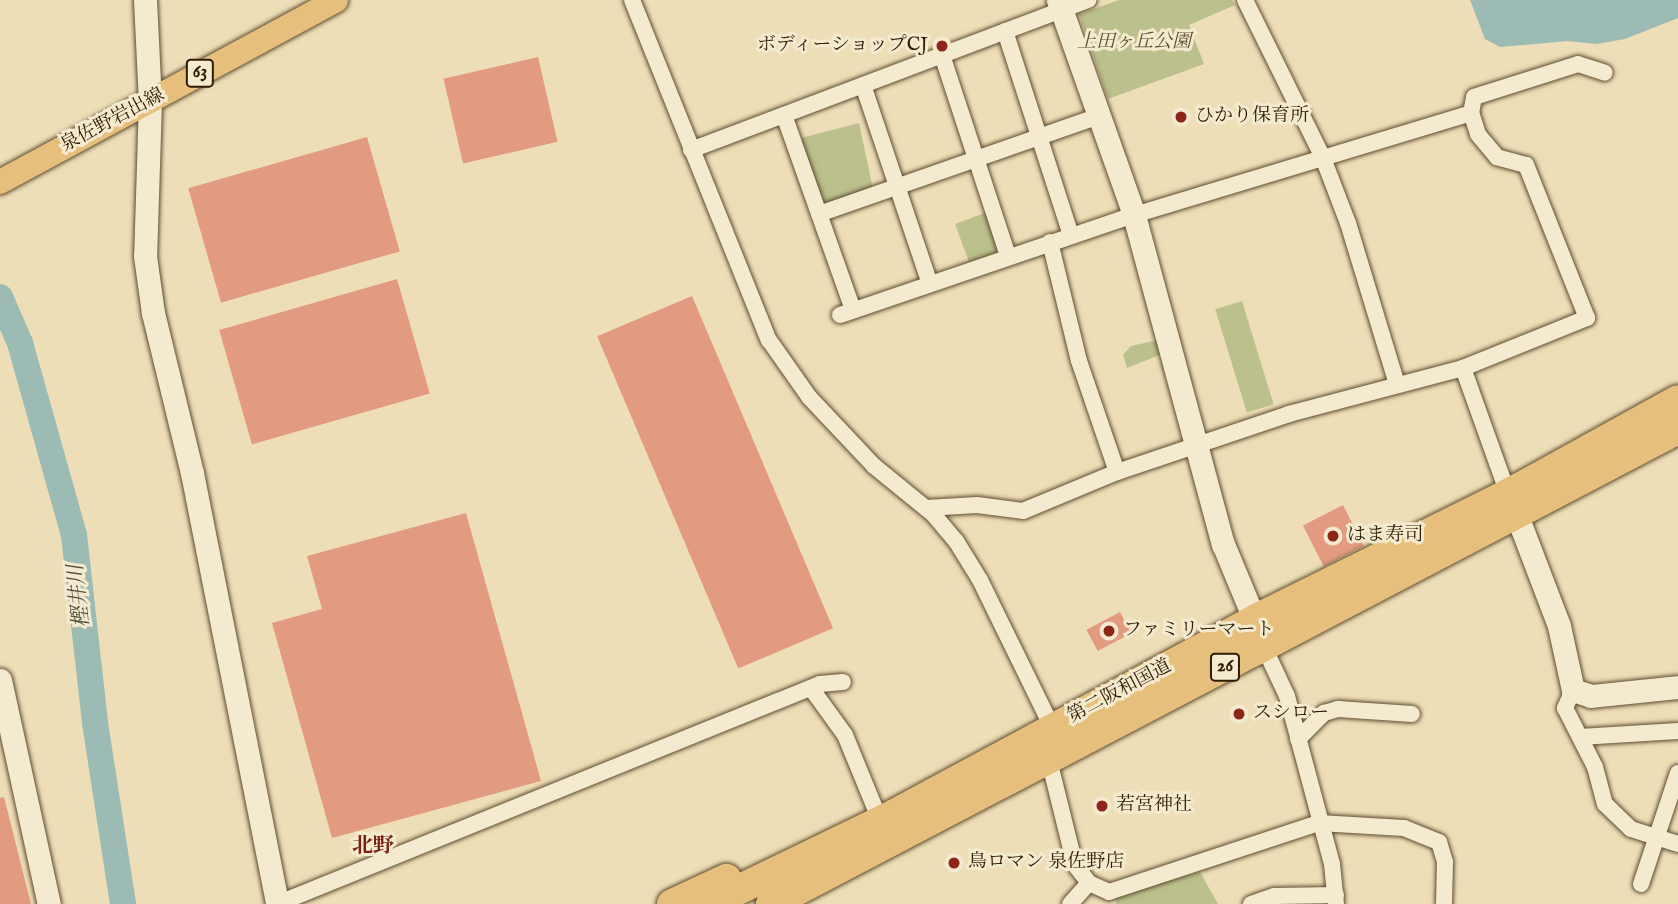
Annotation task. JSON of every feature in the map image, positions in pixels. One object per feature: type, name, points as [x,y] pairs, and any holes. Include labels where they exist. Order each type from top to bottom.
[{"type":"highway","name":"第二阪和国道","points":[[771,904],[1264,647],[1512,503],[1678,400]]},
{"type":"highway","name":"第二阪和国道","points":[[709,904],[883,818],[1256,618],[1678,429]]},
{"type":"highway","points":[[672,904],[848,820],[883,818]]},
{"type":"highway","points":[[806,904],[883,859],[921,825]]},
{"type":"main road","name":"泉佐野岩出線","points":[[0,182],[336,0]]},
{"type":"street","points":[[145,0],[150,101],[145,256],[153,313],[192,473],[277,904],[811,688],[844,682]]},
{"type":"street","points":[[632,0],[769,340],[809,397],[874,466],[926,508],[956,541],[980,580],[1055,727],[1046,761],[1075,866],[1089,883],[1109,898],[1319,823],[1404,828],[1438,842],[1444,862],[1444,904]]},
{"type":"street","points":[[691,150],[1004,31],[1060,5],[1089,0]]},
{"type":"street","points":[[1245,0],[1323,158],[1348,223],[1397,384]]},
{"type":"street","points":[[1060,5],[1135,215],[1199,446],[1223,544],[1256,618],[1264,647],[1287,696],[1332,864],[1336,900],[1274,896],[1251,904]]},
{"type":"street","points":[[1004,31],[1071,235]]},
{"type":"street","points":[[942,55],[1008,257]]},
{"type":"street","points":[[926,508],[977,506],[1023,511],[1117,472],[1289,414],[1463,368],[1587,318],[1526,165],[1497,158],[1478,134],[1471,113],[1474,97],[1578,64],[1605,73]]},
{"type":"street","points":[[863,85],[930,284]]},
{"type":"street","points":[[783,115],[819,214],[847,312],[1071,235],[1471,113]]},
{"type":"street","points":[[819,214],[1099,116]]},
{"type":"street","points":[[1050,242],[1079,361],[1117,472]]},
{"type":"street","points":[[1463,368],[1559,626],[1573,690],[1565,708],[1595,767],[1605,804],[1631,829],[1678,844]]},
{"type":"street","points":[[0,680],[49,904]]},
{"type":"street","points":[[1573,690],[1591,696],[1678,687]]},
{"type":"street","points":[[811,688],[845,735],[883,818]]},
{"type":"street","points":[[1298,738],[1324,713],[1338,709],[1412,715]]},
{"type":"street","points":[[1580,737],[1678,731]]},
{"type":"street","points":[[1641,884],[1678,773]]},
{"type":"street","points":[[1070,904],[1089,883]]},
{"type":"green space","name":"上田ヶ丘公園","points":[[1119,0],[1232,0],[1235,5],[1189,25],[1204,64],[1108,99],[1079,14]]},
{"type":"green space","points":[[859,123],[873,189],[822,208],[797,139]]},
{"type":"green space","points":[[987,212],[999,245],[995,253],[969,262],[955,224]]},
{"type":"green space","points":[[1242,301],[1274,404],[1247,412],[1215,309]]},
{"type":"green space","points":[[1158,340],[1162,354],[1127,368],[1123,355],[1131,346]]},
{"type":"green space","points":[[1200,872],[1218,904],[1116,904],[1116,895]]},
{"type":"water","points":[[1470,0],[1678,0],[1678,18],[1625,39],[1597,44],[1568,41],[1500,47],[1485,39]]},
{"type":"building","points":[[538,57],[558,142],[463,164],[443,79]]},
{"type":"building","points":[[367,137],[400,251],[221,303],[188,188]]},
{"type":"building","points":[[397,279],[430,393],[252,444],[219,330]]},
{"type":"building","points":[[692,296],[833,628],[738,669],[597,336]]},
{"type":"building","name":"はま寿司","points":[[1343,505],[1364,546],[1324,566],[1303,525]]},
{"type":"building","points":[[466,513],[541,781],[332,838],[272,623],[322,609],[307,556]]},
{"type":"building","name":"ファミリーマート","points":[[1120,612],[1131,633],[1098,651],[1086,630]]},
{"type":"building","points":[[4,797],[31,904],[0,904],[0,798]]},
{"type":"waterway","name":"樫井川","points":[[0,297],[20,343],[74,535],[95,723],[123,904]]},
{"type":"place","name":"ボディーショップCJ","points":[[942,46]]},
{"type":"place","name":"ひかり保育所","points":[[1181,117]]},
{"type":"place","name":"はま寿司","points":[[1333,536]]},
{"type":"place","name":"ファミリーマート","points":[[1109,631]]},
{"type":"place","name":"スシロー","points":[[1239,714]]},
{"type":"place","name":"若宮神社","points":[[1102,806]]},
{"type":"place","name":"鳥ロマン 泉佐野店","points":[[954,863]]},
{"type":"district","name":"北野","points":[[373,847]]}]
